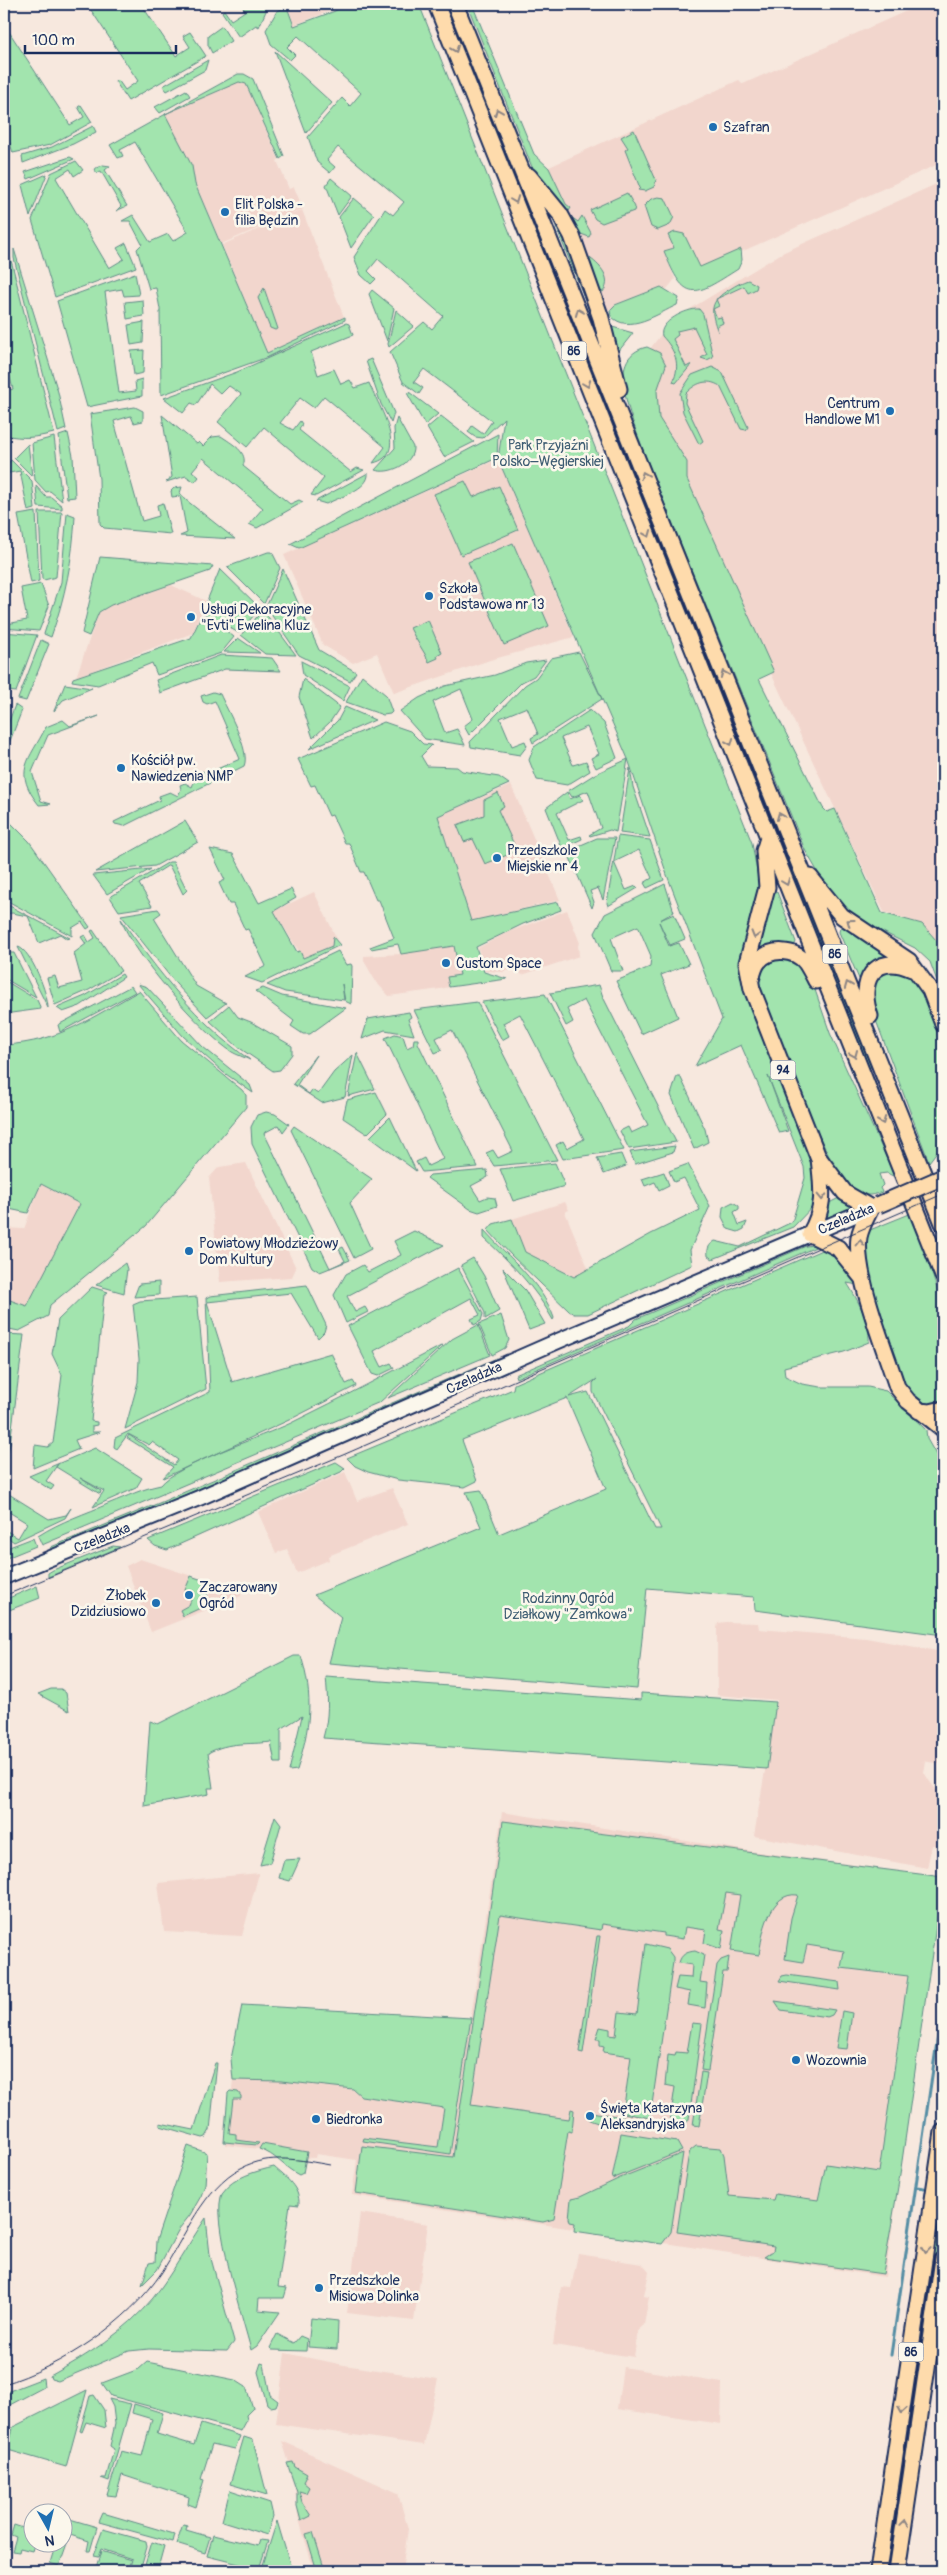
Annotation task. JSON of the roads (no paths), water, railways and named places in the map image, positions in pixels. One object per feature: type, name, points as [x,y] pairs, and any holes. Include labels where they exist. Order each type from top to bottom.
[{"type":"main road","name":"86","points":[[436,4],[943,1276]]},
{"type":"main road","name":"86","points":[[455,4],[943,1223]]},
{"type":"main road","points":[[516,157],[560,214],[572,236],[601,318],[615,377],[636,437],[636,455]]},
{"type":"main road","name":"94","points":[[768,837],[764,851],[767,887],[747,963],[756,1002],[818,1157],[823,1202],[820,1217],[810,1234]]},
{"type":"main road","points":[[798,862],[842,916],[903,957],[918,971],[930,990],[943,1024]]},
{"type":"main road","points":[[751,982],[755,967],[762,958],[774,952],[790,952],[806,963],[819,985],[829,993]]},
{"type":"main road","points":[[873,1046],[875,1031],[864,993],[870,976],[875,969],[890,963],[904,965],[918,971]]},
{"type":"main road","name":"94","points":[[818,1157],[846,1193],[875,1207]]},
{"type":"main road","name":"Czeladzka","points":[[4,1577],[198,1498],[943,1177]]},
{"type":"main road","points":[[875,1207],[860,1231],[859,1240],[863,1280],[897,1387],[920,1411],[943,1429]]},
{"type":"main road","points":[[810,1234],[838,1248],[863,1280]]},
{"type":"main road","points":[[920,1411],[930,1412],[943,1409]]},
{"type":"main road","name":"86","points":[[878,2571],[943,2132]]},
{"type":"main road","name":"86","points":[[897,2571],[943,2260]]},
{"type":"waterway","points":[[891,2355],[943,2001]]},
{"type":"waterway","points":[[917,2187],[924,2188]]},
{"type":"tram line","points":[[4,1596],[343,1455],[943,1194]]},
{"type":"tram line","points":[[4,2384],[48,2366],[70,2354],[113,2325],[148,2290],[162,2272],[196,2214],[216,2187],[228,2176],[241,2168],[263,2160],[285,2159],[330,2165]]},
{"type":"place","name":"Szafran","points":[[713,127]]},
{"type":"place","name":"Elit Polska - filia Będzin","points":[[225,212]]},
{"type":"place","name":"Centrum Handlowe M1","points":[[890,411]]},
{"type":"place","name":"Szkoła Podstawowa nr 13","points":[[429,596]]},
{"type":"place","name":"Usługi Dekoracyjne \"Evti\" Ewelina Kluz","points":[[191,617]]},
{"type":"place","name":"Kościół pw. Nawiedzenia NMP","points":[[121,768]]},
{"type":"place","name":"Przedszkole Miejskie nr 4","points":[[497,858]]},
{"type":"place","name":"Custom Space","points":[[446,963]]},
{"type":"place","name":"Powiatowy Młodzieżowy Dom Kultury","points":[[189,1251]]},
{"type":"place","name":"Zaczarowany Ogród","points":[[189,1595]]},
{"type":"place","name":"Żłobek Dzidziusiowo","points":[[156,1603]]},
{"type":"place","name":"Wozownia","points":[[796,2060]]},
{"type":"place","name":"Święta Katarzyna Aleksandryjska","points":[[590,2116]]},
{"type":"place","name":"Biedronka","points":[[316,2119]]},
{"type":"place","name":"Przedszkole Misiowa Dolinka","points":[[319,2288]]},
{"type":"park label","name":"Park Przyjaźni Polsko–Węgierskiej","points":[[548,454]]},
{"type":"park label","name":"Rodzinny Ogród Działkowy \"Zamkowa\"","points":[[568,1606]]}]
